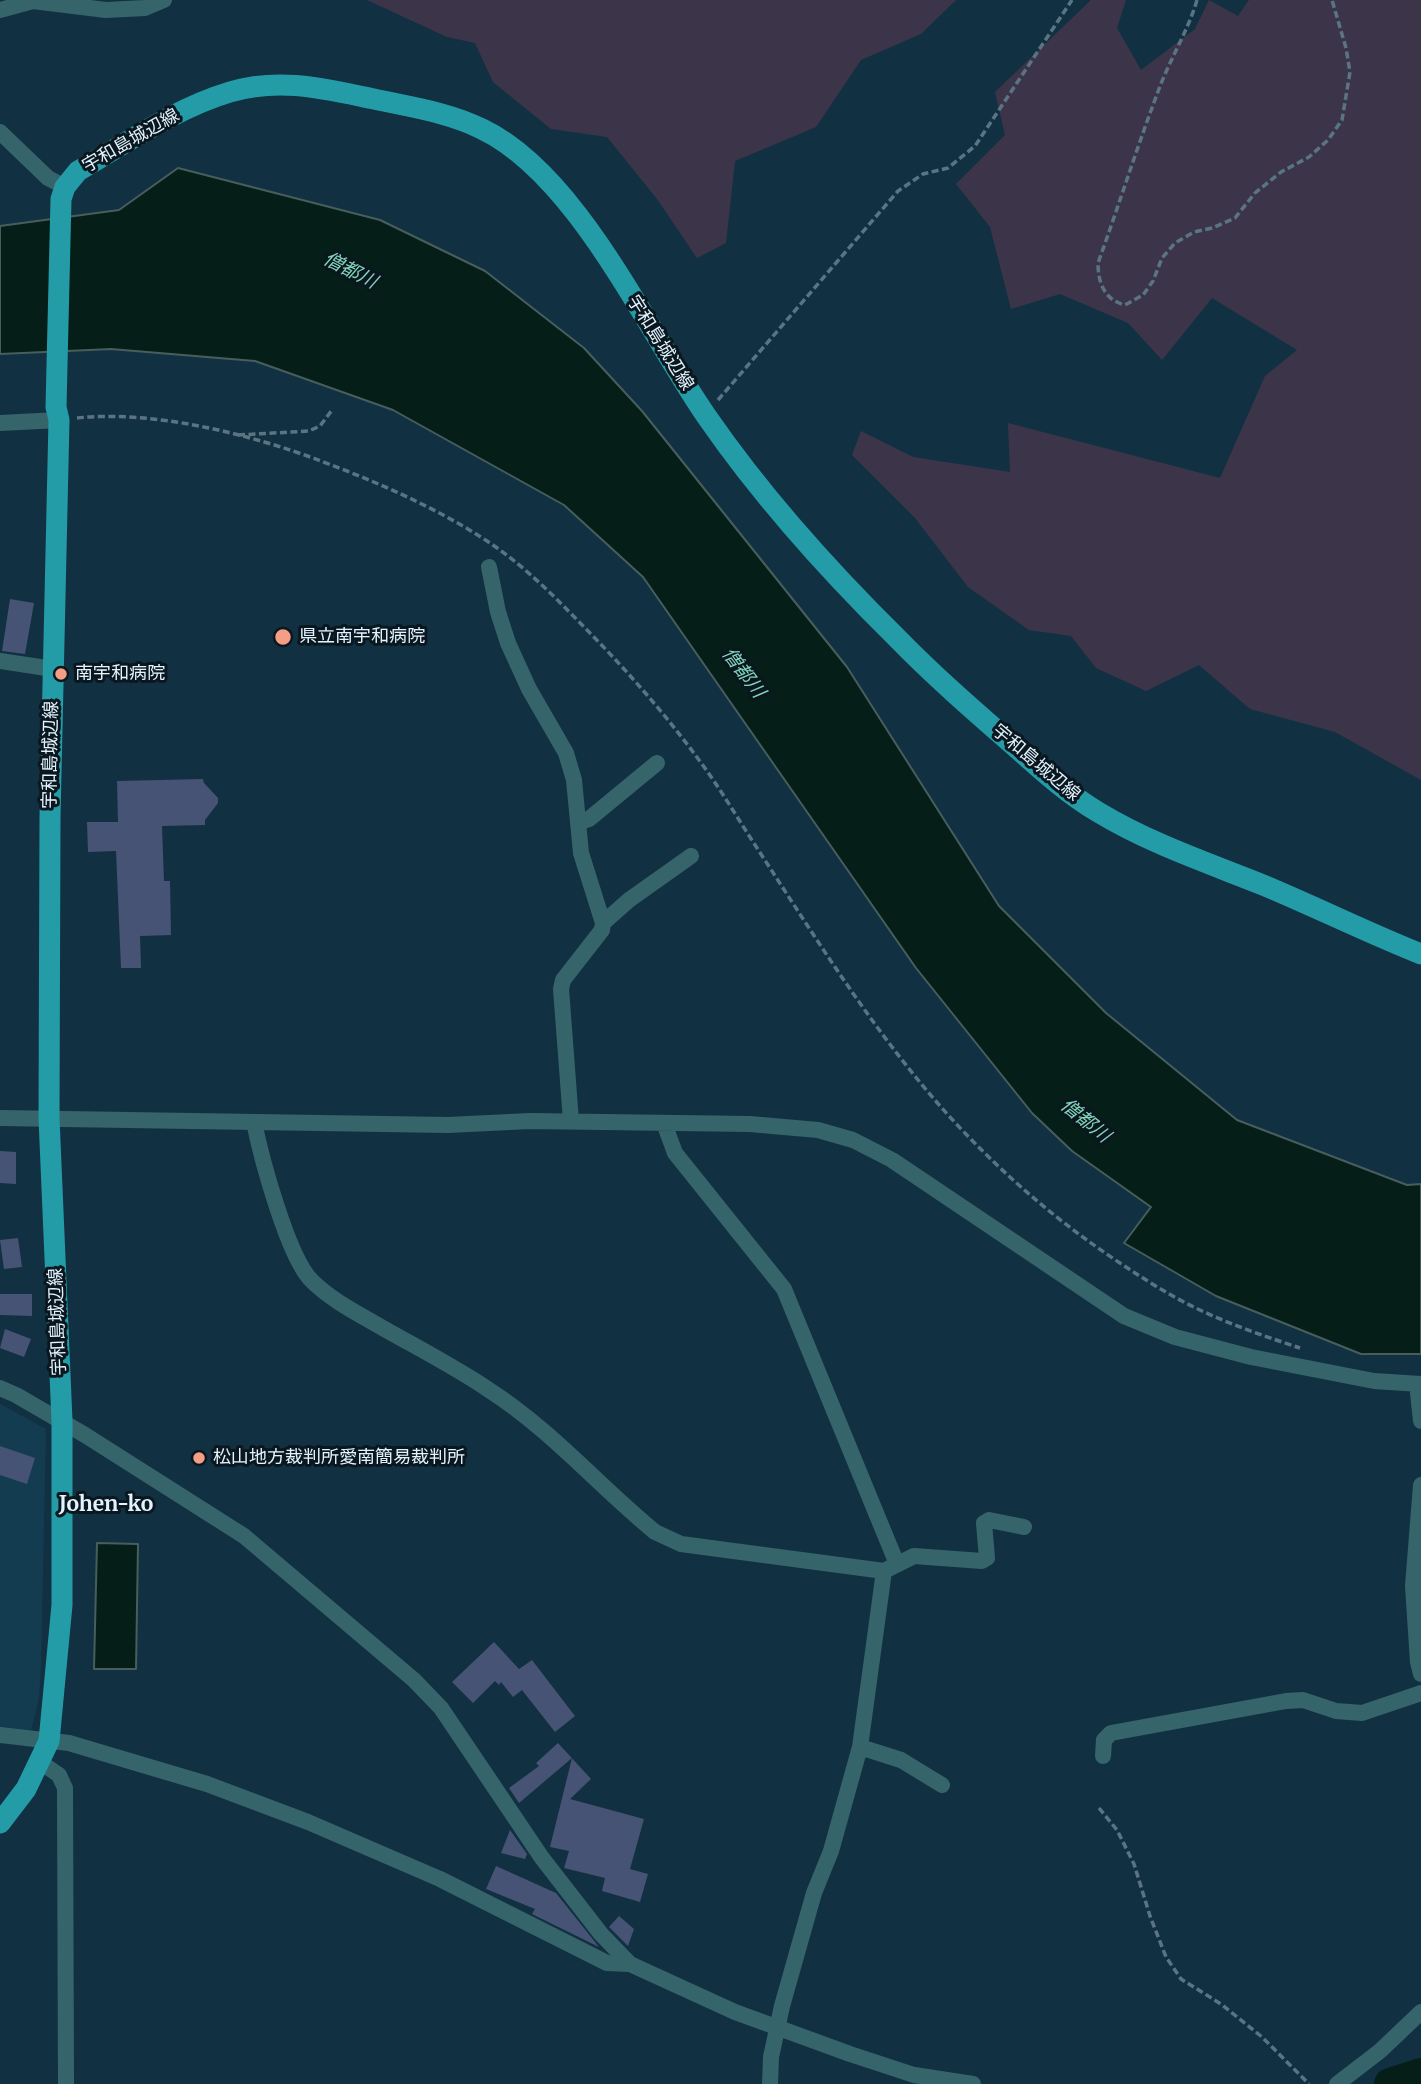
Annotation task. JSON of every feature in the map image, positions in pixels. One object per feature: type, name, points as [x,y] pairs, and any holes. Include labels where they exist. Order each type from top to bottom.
[{"type":"main road","name":"宇和島城辺線","points":[[0,1824],[26,1789],[49,1741],[62,1605],[62,1421],[49,1118],[53,668],[63,193],[78,171],[195,104],[234,90],[279,83],[441,114],[484,129],[520,155],[548,180],[589,231],[705,415],[767,499],[821,561],[898,640],[1059,785],[1100,813],[1147,837],[1421,954]]},
{"type":"street","points":[[0,9],[33,1],[106,10],[145,8],[164,0]]},
{"type":"street","points":[[0,132],[63,193]]},
{"type":"street","points":[[0,424],[58,414]]},
{"type":"street","points":[[488,567],[508,643],[529,689],[566,753],[574,780],[581,853],[603,923],[602,930],[563,980],[561,989],[571,1121]]},
{"type":"street","points":[[0,661],[53,668]]},
{"type":"street","points":[[578,823],[589,819],[657,763]]},
{"type":"street","points":[[603,923],[629,900],[691,856]]},
{"type":"street","points":[[0,1118],[448,1125],[571,1121],[750,1125],[818,1130],[853,1140],[892,1160],[1124,1316],[1175,1337],[1251,1357],[1374,1381],[1419,1384],[1421,1421]]},
{"type":"street","points":[[254,1122],[288,1236],[298,1261],[311,1281],[349,1308],[519,1410],[655,1532],[681,1544],[890,1567],[914,1556],[982,1562],[987,1558],[984,1523],[989,1520],[1024,1527]]},
{"type":"street","points":[[664,1123],[675,1153],[783,1289],[890,1567],[860,1747],[831,1851],[814,1894],[771,2057],[769,2084]]},
{"type":"street","points":[[0,1388],[62,1421],[244,1536],[414,1680],[441,1707],[542,1858],[601,1934],[630,1964],[735,2012],[778,2028],[914,2075],[973,2084]]},
{"type":"street","points":[[1421,1485],[1413,1586],[1421,1674]]},
{"type":"street","points":[[1103,1756],[1104,1740],[1111,1733],[1286,1701],[1303,1700],[1336,1711],[1362,1713],[1421,1693]]},
{"type":"street","points":[[0,1735],[69,1744],[206,1784],[308,1822],[440,1879],[607,1963],[630,1964]]},
{"type":"street","points":[[860,1747],[901,1760],[942,1785]]},
{"type":"street","points":[[40,1762],[59,1774],[65,1788],[66,2084]]},
{"type":"street","points":[[1337,2084],[1380,2051],[1421,2012]]},
{"type":"path","points":[[705,415],[898,191],[923,174],[948,169],[975,146],[1072,0]]},
{"type":"path","points":[[1197,0],[1143,131],[1098,263],[1098,279],[1105,293],[1116,303],[1125,305],[1143,295],[1153,281],[1162,258],[1175,243],[1194,232],[1235,218],[1255,193],[1281,172],[1309,157],[1328,140],[1342,120],[1350,72],[1332,0]]},
{"type":"path","points":[[236,435],[309,431],[320,426],[332,410]]},
{"type":"path","points":[[58,414],[164,421],[236,435],[300,453],[421,502],[490,543],[539,582],[618,662],[664,714],[702,764],[893,1050],[950,1116],[1020,1188],[1085,1240],[1165,1291],[1199,1310],[1305,1350]]},
{"type":"path","points":[[1099,1808],[1117,1830],[1134,1864],[1166,1957],[1181,1979],[1221,2004],[1262,2037],[1309,2084]]},
{"type":"shaded area","points":[[367,0],[956,0],[921,34],[861,60],[816,127],[735,161],[726,243],[697,258],[657,199],[607,137],[551,129],[493,82],[475,43],[447,37]]},
{"type":"shaded area","points":[[1091,0],[1126,0],[1117,28],[1141,70],[1195,29],[1209,0],[1238,16],[1249,0],[1421,0],[1421,780],[1335,732],[1250,709],[1199,665],[1146,691],[1096,668],[1071,636],[1029,630],[968,587],[915,518],[852,455],[861,431],[913,457],[1010,472],[1008,423],[1220,478],[1265,376],[1297,350],[1212,298],[1162,360],[1128,323],[1060,294],[1011,309],[990,227],[956,184],[1005,135],[995,92]]},
{"type":"shaded area","points":[[0,1404],[46,1429],[41,1667],[39,1698],[31,1731],[0,1728]]},
{"type":"water","name":"僧都川","points":[[178,168],[380,220],[485,271],[584,348],[642,411],[847,667],[999,906],[1106,1013],[1237,1120],[1407,1185],[1421,1184],[1421,1354],[1361,1354],[1216,1296],[1124,1243],[1151,1207],[1072,1151],[1032,1113],[916,968],[643,577],[564,505],[393,410],[255,361],[111,349],[0,354],[0,226],[119,210]]},
{"type":"water","points":[[97,1543],[138,1544],[136,1669],[94,1669]]},
{"type":"building","points":[[10,599],[34,603],[25,654],[2,651]]},
{"type":"building","points":[[203,779],[218,798],[218,803],[205,820],[205,825],[162,826],[164,881],[170,881],[171,935],[140,936],[141,968],[121,968],[116,851],[88,852],[87,822],[118,822],[117,781]]},
{"type":"building","points":[[0,1151],[16,1152],[16,1184],[0,1183]]},
{"type":"building","points":[[18,1238],[22,1267],[4,1269],[0,1240]]},
{"type":"building","points":[[0,1294],[32,1294],[32,1316],[0,1315]]},
{"type":"building","points":[[5,1329],[31,1339],[24,1357],[0,1348]]},
{"type":"building","points":[[0,1446],[35,1458],[27,1484],[0,1475]]},
{"type":"building","points":[[494,1642],[519,1669],[532,1660],[575,1716],[555,1732],[522,1690],[513,1697],[501,1682],[499,1685],[495,1681],[473,1703],[452,1682]]},
{"type":"building","points":[[558,1743],[572,1758],[519,1803],[509,1788],[539,1766],[536,1763]]},
{"type":"building","points":[[572,1758],[591,1779],[570,1799],[644,1819],[630,1869],[648,1874],[640,1902],[602,1891],[605,1878],[564,1868],[569,1851],[550,1847]]},
{"type":"building","points":[[510,1830],[527,1854],[525,1859],[501,1853]]},
{"type":"building","points":[[496,1866],[556,1893],[599,1947],[532,1914],[535,1909],[486,1889]]},
{"type":"building","points":[[619,1916],[634,1929],[628,1946],[609,1927]]},
{"type":"waterway","points":[[1390,2084],[1421,2074]]},
{"type":"place","name":"県立南宇和病院","points":[[283,637]]},
{"type":"place","name":"南宇和病院","points":[[61,674]]},
{"type":"place","name":"松山地方裁判所愛南簡易裁判所","points":[[199,1458]]},
{"type":"district","name":"Johen-ko","points":[[106,1505]]}]
